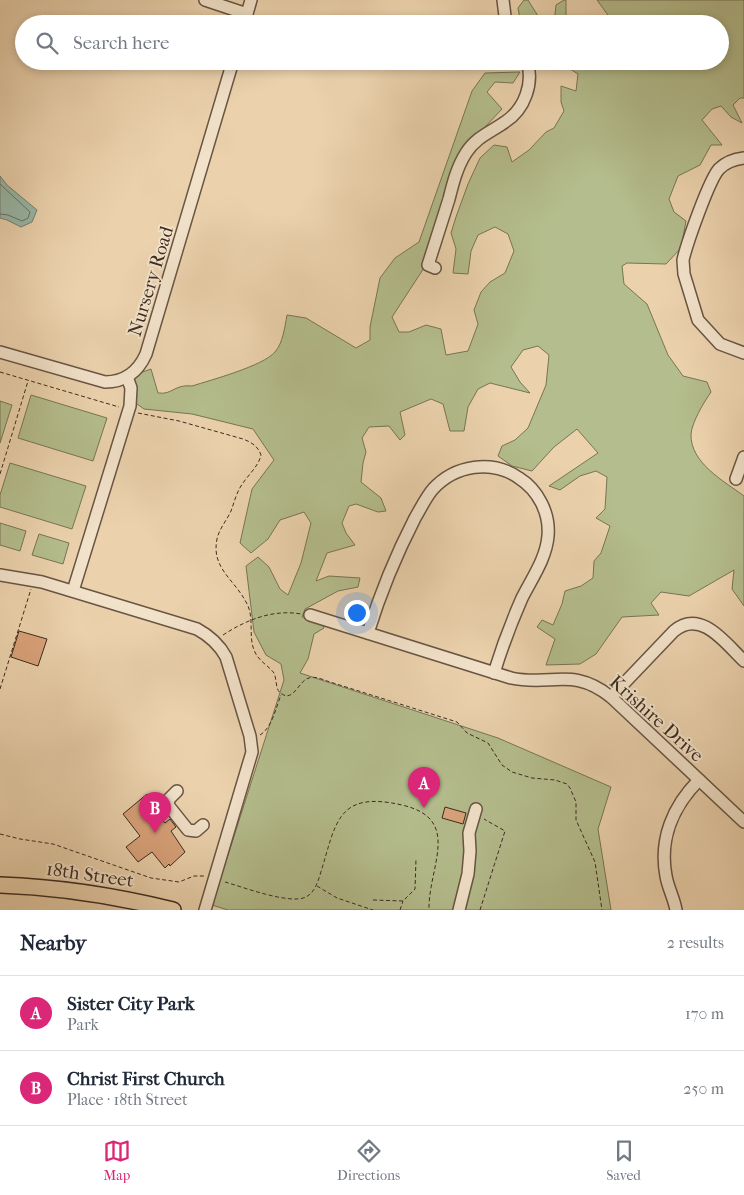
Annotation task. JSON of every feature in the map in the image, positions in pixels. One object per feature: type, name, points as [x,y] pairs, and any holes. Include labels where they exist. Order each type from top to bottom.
[{"type":"main road","name":"18th Street","points":[[0,885],[77,891],[143,902],[173,910]]},
{"type":"street","points":[[206,0],[238,15]]},
{"type":"street","points":[[247,15],[251,0]]},
{"type":"street","points":[[503,0],[505,15]]},
{"type":"street","name":"Nursery Road","points":[[127,377],[136,371],[146,354],[230,70]]},
{"type":"street","points":[[435,268],[428,266],[461,161],[476,141],[486,132],[506,122],[521,107],[529,87],[529,70]]},
{"type":"street","points":[[744,158],[732,160],[725,164],[714,176],[683,260],[684,274],[698,320],[720,344],[744,353]]},
{"type":"street","points":[[0,352],[96,381],[113,382],[127,377],[131,388],[130,406],[73,591]]},
{"type":"street","points":[[736,479],[744,457]]},
{"type":"street","points":[[368,634],[395,560],[409,530],[432,490],[448,476],[464,469],[481,466],[504,470],[524,481],[540,500],[545,512],[548,533],[544,555],[514,616],[494,672]]},
{"type":"street","points":[[0,575],[42,582],[197,629],[215,641],[226,657],[250,736],[252,752],[205,910]]},
{"type":"street","name":"Krishire Drive","points":[[310,615],[523,681],[569,678],[582,681],[593,685],[611,697],[698,780],[678,806],[669,823],[666,836],[664,864],[676,910]]},
{"type":"street","points":[[611,697],[674,631],[690,623],[705,626],[744,661]]},
{"type":"street","points":[[698,780],[744,822]]},
{"type":"street","points":[[177,791],[168,799],[168,805],[188,830],[196,831],[203,825]]},
{"type":"street","points":[[459,910],[468,874],[469,833],[475,811]]},
{"type":"path","points":[[0,473],[28,380]]},
{"type":"path","points":[[0,689],[31,588]]},
{"type":"path","points":[[218,632],[223,636],[247,621],[279,613],[310,615]]},
{"type":"path","points":[[260,737],[259,735],[263,734],[269,725],[281,694]]},
{"type":"path","points":[[0,834],[53,844],[151,878],[179,882],[199,876],[293,901],[307,897],[316,885],[336,825],[343,812],[355,805],[386,801],[416,808],[432,820],[436,827],[438,840],[429,902],[430,910]]},
{"type":"path","points":[[475,811],[505,831],[480,910]]},
{"type":"path","points":[[400,910],[403,901],[414,889],[416,859]]},
{"type":"path","points":[[316,885],[336,898],[373,910]]},
{"type":"path","points":[[373,900],[403,901]]},
{"type":"green space","points":[[524,0],[528,0],[537,15],[519,15],[518,8]]},
{"type":"green space","points":[[566,0],[566,15],[555,15],[556,5]]},
{"type":"green space","points":[[597,0],[744,0],[744,98],[740,98],[733,105],[742,123],[731,117],[721,106],[712,109],[702,120],[722,145],[711,145],[700,165],[678,176],[669,199],[674,212],[686,221],[681,248],[666,264],[627,263],[622,266],[624,284],[647,304],[668,355],[683,376],[707,382],[711,392],[694,424],[691,434],[692,444],[696,454],[710,470],[744,496],[744,606],[732,589],[734,570],[689,596],[661,592],[651,603],[659,615],[622,617],[596,654],[580,664],[546,665],[555,639],[537,627],[542,620],[553,625],[565,591],[581,586],[593,578],[594,561],[601,553],[610,526],[596,518],[605,509],[607,477],[596,471],[580,476],[560,490],[549,486],[598,453],[577,429],[554,447],[532,471],[512,466],[498,456],[502,446],[515,440],[528,428],[546,385],[549,355],[538,346],[523,350],[511,367],[520,382],[530,393],[490,383],[478,389],[468,407],[464,431],[450,431],[443,404],[431,399],[400,412],[405,435],[400,440],[389,426],[369,427],[362,438],[366,452],[361,482],[381,498],[386,511],[378,512],[356,504],[349,506],[342,523],[346,533],[355,545],[327,553],[316,581],[329,576],[360,578],[358,587],[338,591],[305,609],[302,617],[319,619],[324,628],[314,634],[308,659],[300,673],[498,738],[611,787],[598,829],[611,910],[228,910],[212,905],[284,680],[281,664],[266,655],[254,632],[246,566],[258,557],[269,567],[280,589],[288,595],[301,563],[311,523],[304,512],[280,520],[268,539],[251,553],[240,543],[252,489],[274,460],[253,429],[192,414],[144,409],[126,396],[127,382],[137,374],[151,369],[158,393],[163,393],[181,387],[192,386],[260,362],[269,357],[278,348],[287,315],[306,318],[356,348],[370,340],[370,327],[380,278],[395,258],[419,242],[472,91],[485,73],[520,72],[513,83],[495,82],[487,92],[502,109],[468,145],[422,271],[392,317],[399,332],[409,332],[426,325],[441,329],[446,355],[468,351],[478,324],[474,310],[481,292],[490,282],[505,273],[514,251],[508,234],[495,227],[478,235],[471,251],[468,274],[453,273],[456,249],[451,233],[468,184],[480,158],[494,145],[507,147],[512,162],[529,150],[546,132],[554,128],[564,111],[561,102],[561,86],[576,91],[578,74],[572,70],[729,70],[729,15],[608,15]]},
{"type":"green space","points":[[31,395],[107,418],[93,461],[18,438]]},
{"type":"green space","points":[[0,401],[12,405],[0,443]]},
{"type":"green space","points":[[10,463],[86,486],[72,529],[0,507],[0,495]]},
{"type":"green space","points":[[0,523],[26,531],[20,551],[0,545]]},
{"type":"green space","points":[[39,534],[69,543],[63,564],[32,555]]},
{"type":"water","points":[[0,176],[7,185],[37,210],[32,222],[21,227],[0,218]]},
{"type":"building","points":[[19,631],[47,639],[38,666],[11,657]]},
{"type":"building","points":[[147,794],[158,808],[155,810],[165,823],[170,819],[176,827],[171,831],[185,852],[170,866],[169,864],[165,868],[152,852],[138,862],[126,847],[140,836],[123,814]]},
{"type":"building","points":[[445,807],[466,813],[463,824],[442,818]]},
{"type":"place","name":"Sister City Park","points":[[424,808]]},
{"type":"place","name":"Christ First Church","points":[[155,833]]}]
